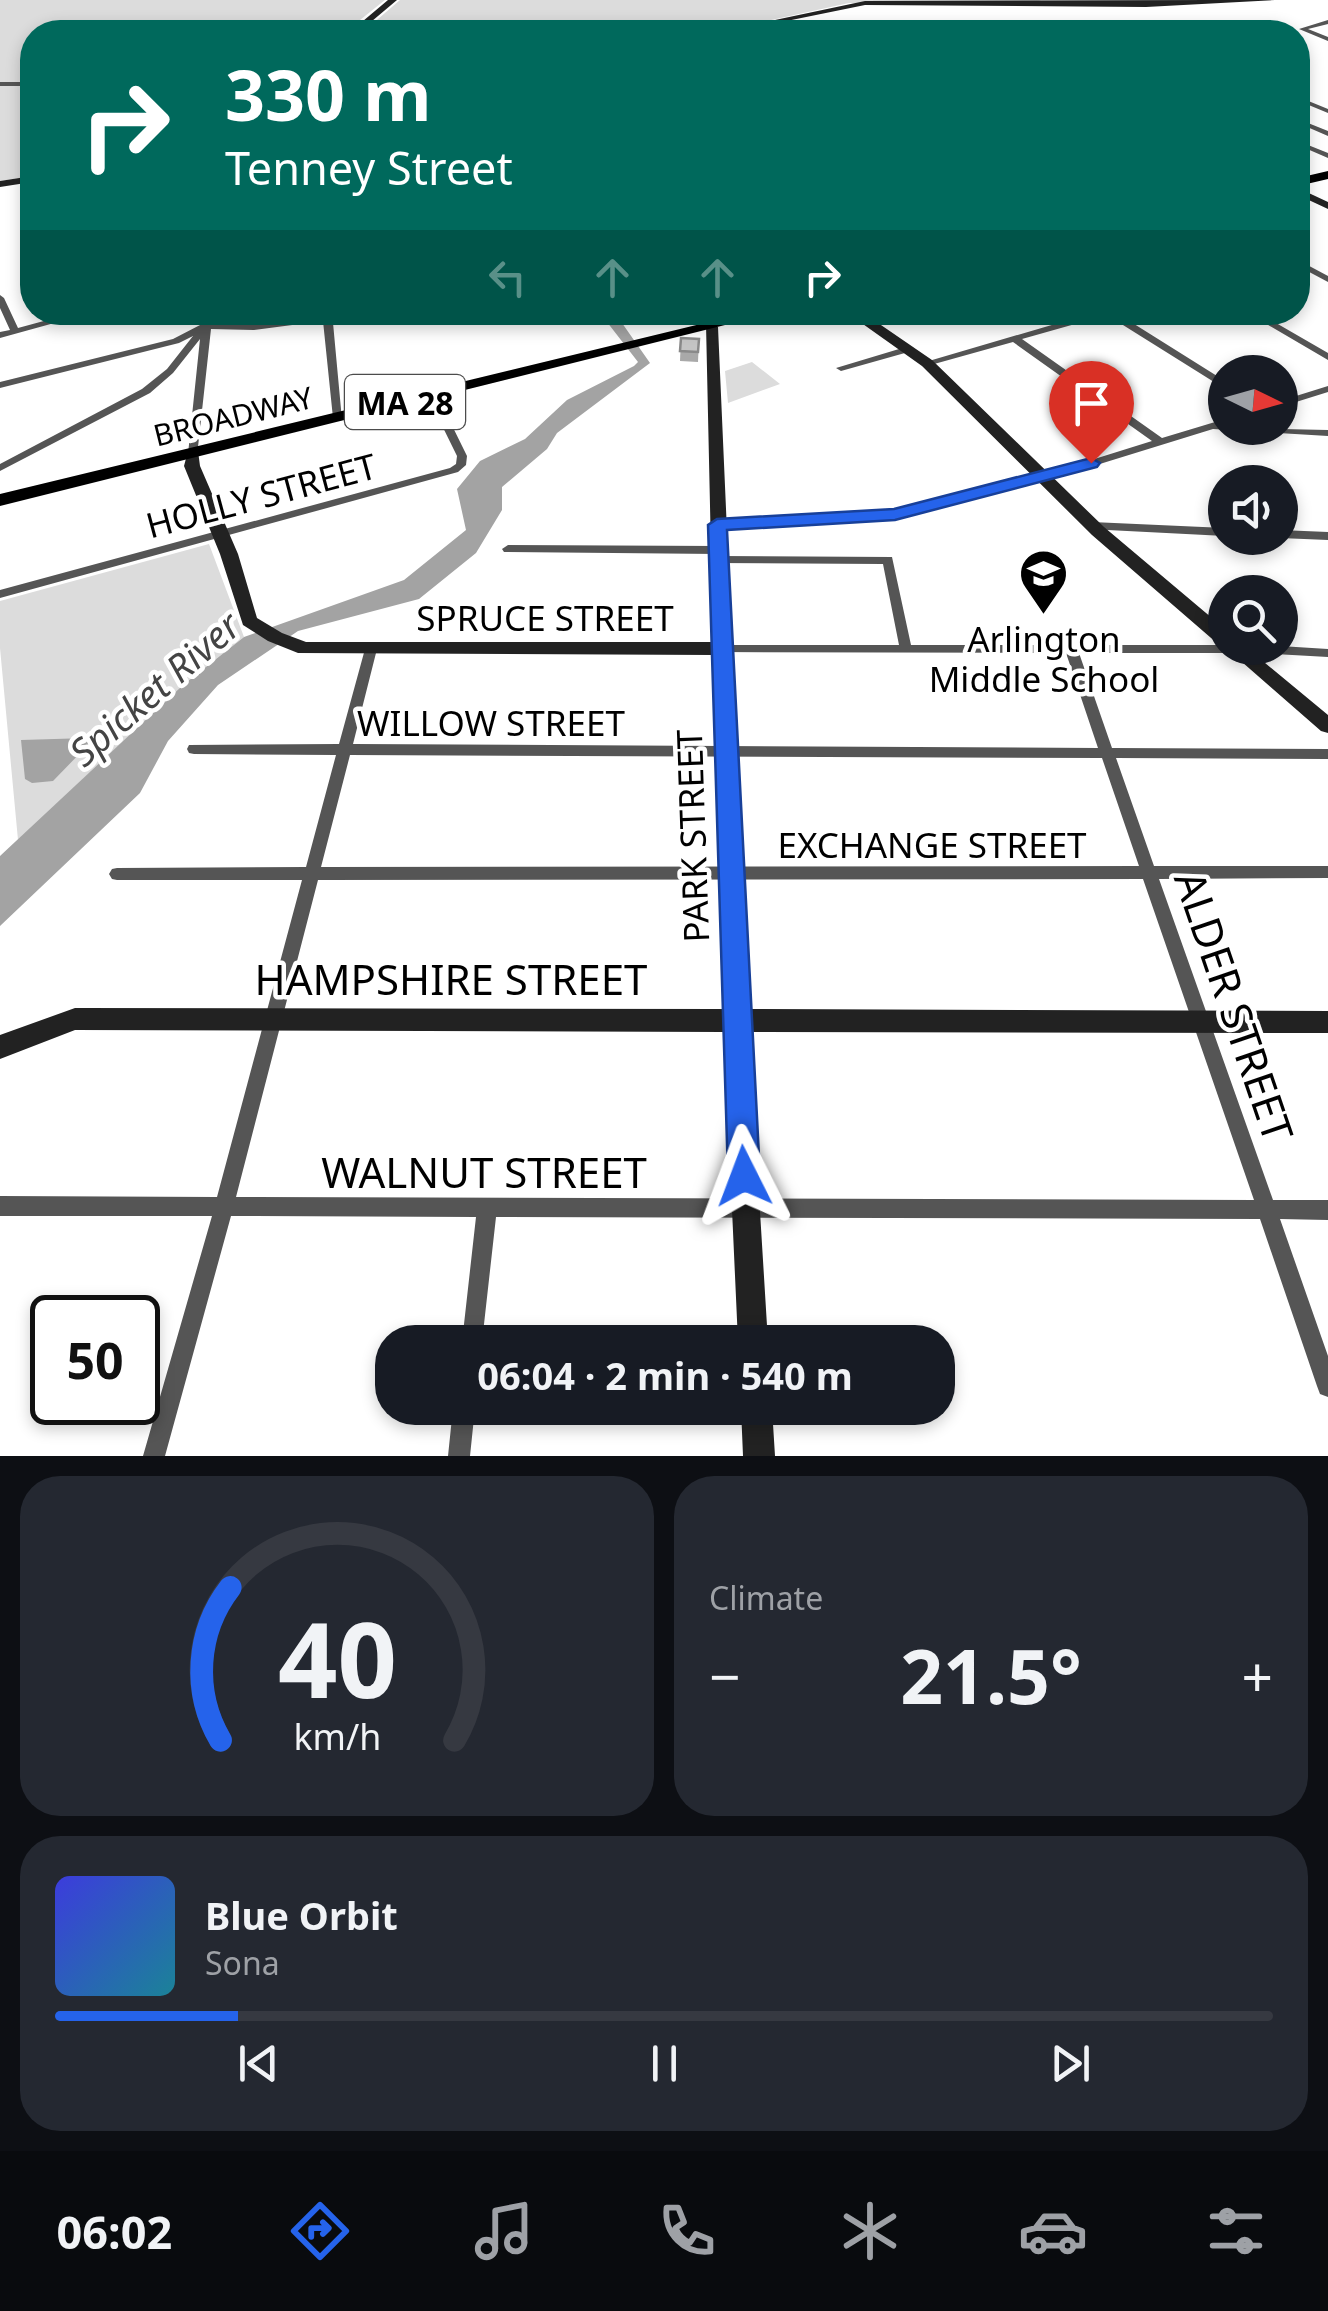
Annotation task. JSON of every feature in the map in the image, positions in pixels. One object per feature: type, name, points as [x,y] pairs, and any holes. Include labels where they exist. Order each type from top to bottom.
[{"type":"main road","points":[[369,20],[393,0]]},
{"type":"main road","points":[[781,20],[864,3],[1270,0]]},
{"type":"main road","name":"BROADWAY","points":[[0,500],[719,325]]},
{"type":"main road","points":[[872,325],[927,363],[1092,526],[1208,625]]},
{"type":"main road","name":"PARK STREET","points":[[711,327],[730,874],[752,1325]]},
{"type":"main road","points":[[193,454],[192,466],[220,537]]},
{"type":"main road","name":"SPRUCE STREET","points":[[220,537],[249,621],[275,637],[305,648],[722,649]]},
{"type":"main road","points":[[1256,665],[1328,726]]},
{"type":"main road","name":"HAMPSHIRE STREET","points":[[0,1047],[74,1018],[1328,1022]]},
{"type":"main road","points":[[758,1425],[759,1456]]},
{"type":"street","points":[[0,298],[15,332]]},
{"type":"street","points":[[0,335],[41,325]]},
{"type":"street","points":[[0,385],[176,341],[206,326],[266,325]]},
{"type":"street","points":[[328,325],[338,418]]},
{"type":"street","points":[[927,363],[1064,325]]},
{"type":"street","points":[[1129,325],[1208,374]]},
{"type":"street","points":[[1273,325],[1328,357]]},
{"type":"street","points":[[193,454],[206,326]]},
{"type":"street","points":[[0,468],[146,391],[170,371],[206,326]]},
{"type":"street","points":[[1016,339],[1160,441]]},
{"type":"street","points":[[841,368],[909,349]]},
{"type":"street","points":[[1298,398],[1328,389]]},
{"type":"street","name":"HOLLY STREET","points":[[0,594],[220,537],[461,466],[462,456],[432,395]]},
{"type":"street","points":[[717,525],[895,515],[1044,478],[1208,428]]},
{"type":"street","points":[[1298,431],[1328,432]]},
{"type":"street","points":[[1092,526],[1208,531]]},
{"type":"street","points":[[1298,535],[1328,536]]},
{"type":"street","points":[[508,549],[888,560],[906,649]]},
{"type":"street","name":"SPRUCE STREET","points":[[722,649],[1070,650],[1208,646]]},
{"type":"street","points":[[154,1456],[224,1208],[371,649]]},
{"type":"street","name":"ALDER STREET","points":[[1070,650],[1328,1386]]},
{"type":"street","name":"SPRUCE STREET","points":[[1298,650],[1328,653]]},
{"type":"street","name":"WILLOW STREET","points":[[194,748],[1328,754]]},
{"type":"street","name":"EXCHANGE STREET","points":[[117,874],[1328,872]]},
{"type":"street","name":"WALNUT STREET","points":[[0,1206],[1328,1210]]},
{"type":"street","points":[[474,1325],[487,1208]]},
{"type":"street","points":[[459,1456],[462,1425]]},
{"type":"shaded area","points":[[0,0],[385,0],[360,20],[20,20],[20,178],[0,181]]},
{"type":"shaded area","points":[[400,0],[1043,2],[849,3],[771,20],[377,20]]},
{"type":"shaded area","points":[[609,325],[623,325],[650,363],[557,433],[547,449],[502,487],[502,510],[476,553],[419,599],[298,631],[218,685],[168,741],[140,793],[0,926],[0,856],[183,685],[244,637],[404,580],[466,530],[457,489],[480,461],[525,439],[567,400],[638,362]]},
{"type":"shaded area","points":[[752,362],[780,384],[728,403],[725,371]]},
{"type":"shaded area","points":[[209,544],[244,637],[183,685],[18,840],[0,648],[0,601]]},
{"type":"shaded area","points":[[88,738],[88,745],[53,781],[32,783],[25,779],[21,740]]},
{"type":"building","points":[[681,338],[699,339],[698,352],[680,351]]},
{"type":"place","name":"Arlington Middle School","points":[[1044,616]]},
{"type":"route","points":[[744,1176],[717,525],[895,515],[1091,463]]},
{"type":"water label","name":"Spicket River","points":[[154,688]]}]
